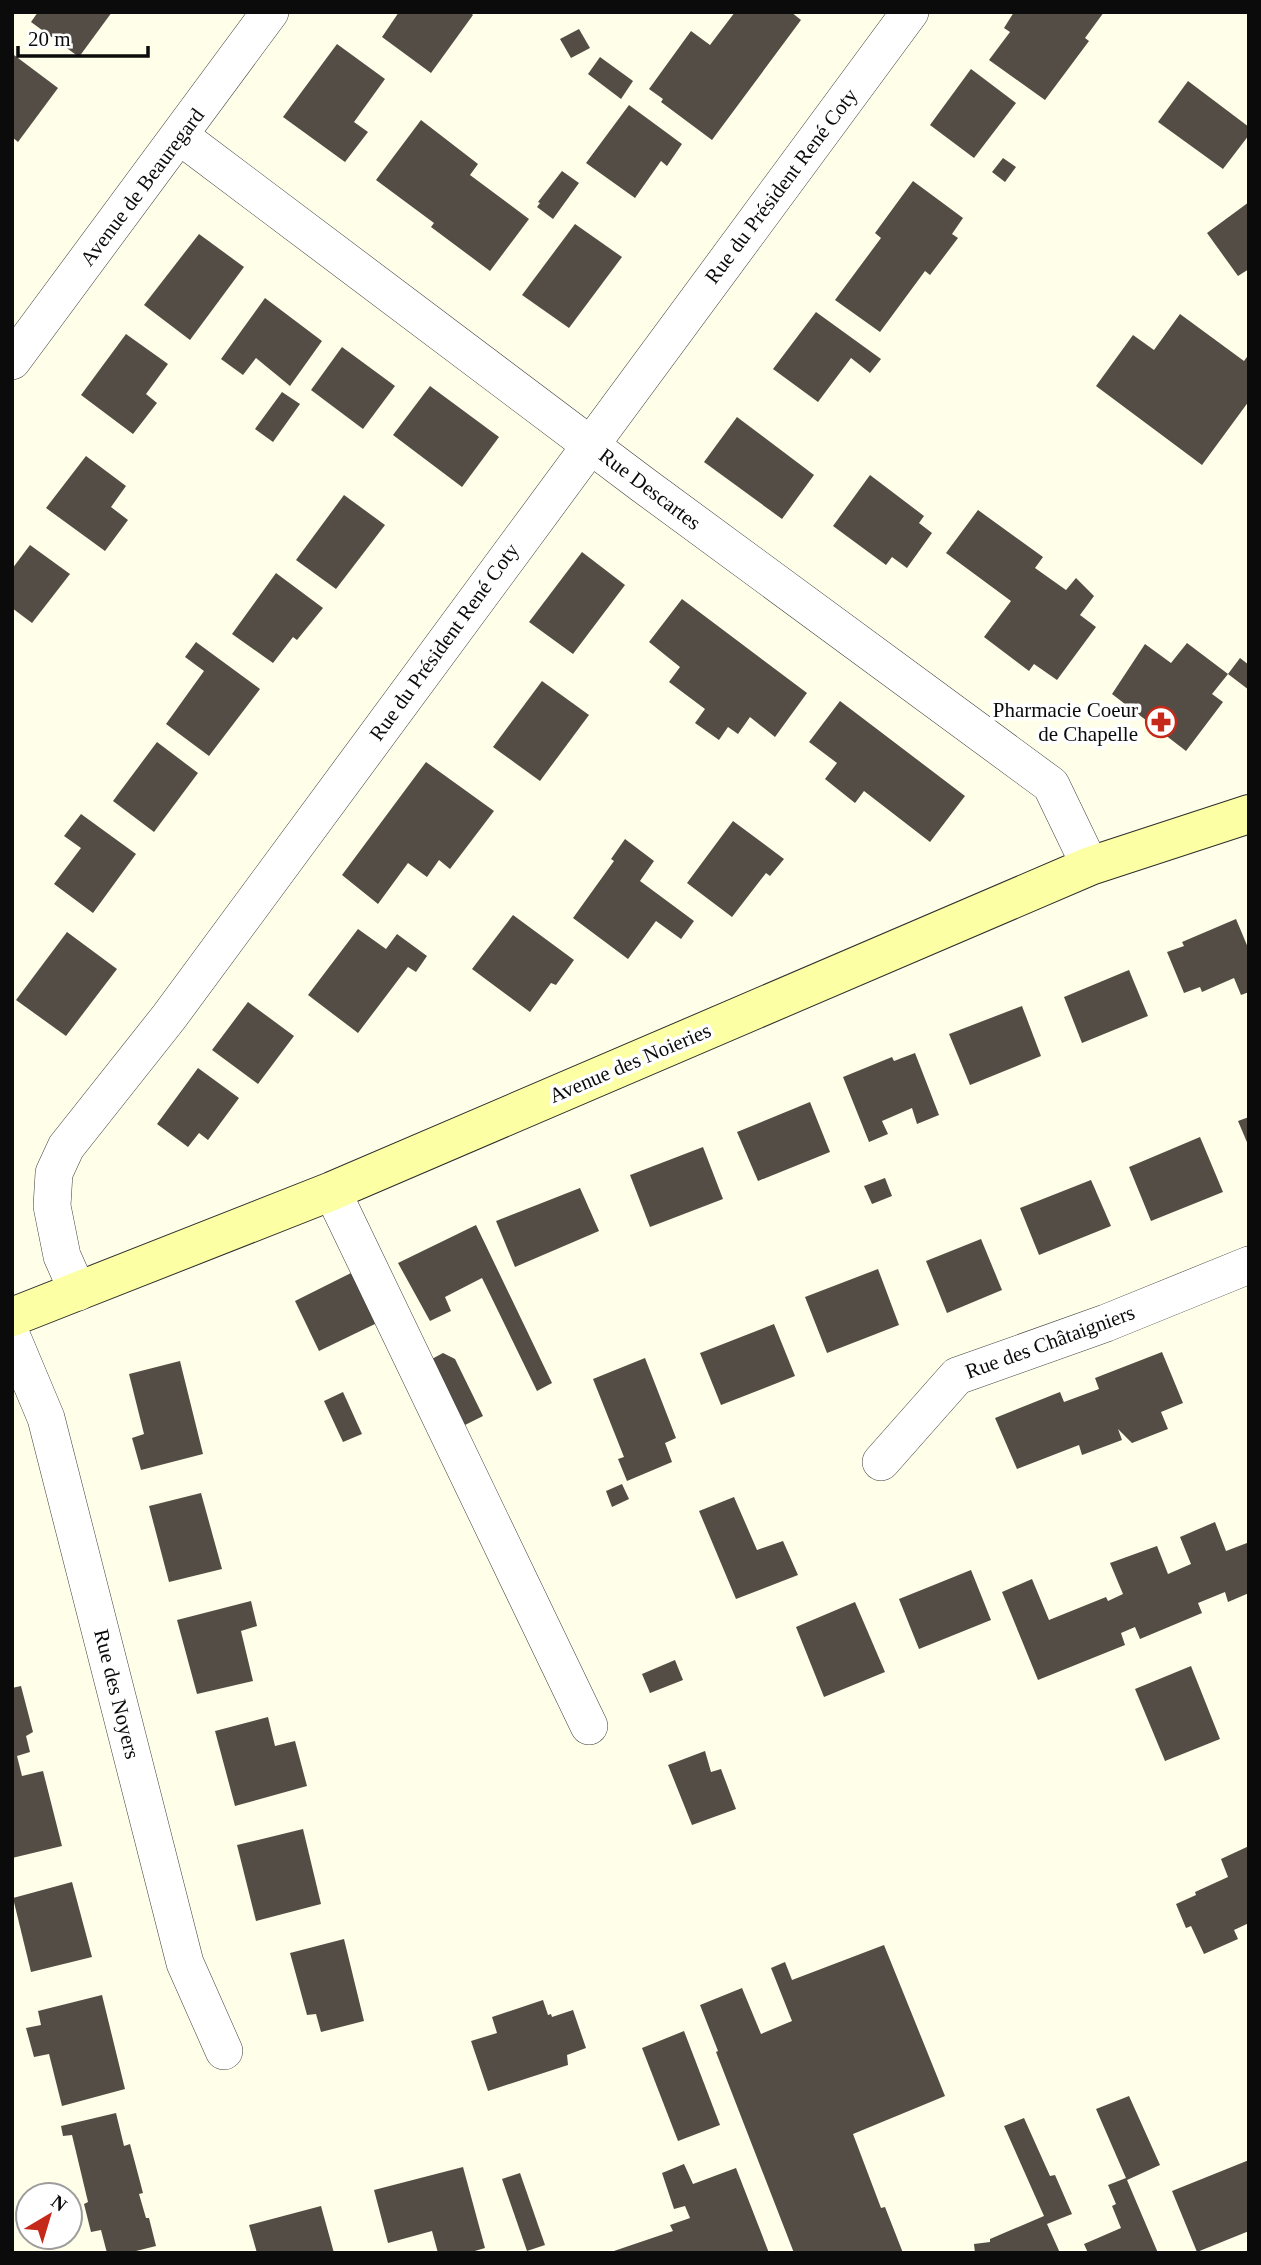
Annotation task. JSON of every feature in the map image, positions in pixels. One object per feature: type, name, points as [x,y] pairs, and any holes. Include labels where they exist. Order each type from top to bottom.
[{"type":"street","name":"Avenue de Beauregard","points":[[12,361],[270,12]]},
{"type":"street","name":"Rue du Président René Coty","points":[[78,1292],[62,1256],[52,1206],[54,1173],[66,1147],[169,1017],[909,12]]},
{"type":"street","name":"Rue Descartes","points":[[180,136],[589,444],[1051,785],[1090,866]]},
{"type":"street","name":"Avenue des Noieries","points":[[12,1317],[332,1191],[1090,866],[1249,814]]},
{"type":"street","points":[[332,1191],[589,1726]]},
{"type":"street","name":"Rue des Châtaigniers","points":[[880,1462],[957,1376],[1106,1323],[1249,1265]]},
{"type":"street","name":"Rue des Noyers","points":[[12,1336],[46,1418],[185,1963],[224,2051]]},
{"type":"building","points":[[38,12],[112,12],[79,57],[31,22]]},
{"type":"building","points":[[399,12],[470,12],[473,15],[431,73],[382,37]]},
{"type":"building","points":[[735,12],[791,12],[801,20],[712,140],[661,102],[663,99],[649,89],[691,31],[710,45]]},
{"type":"building","points":[[1014,12],[1104,12],[1085,38],[1089,41],[1045,100],[989,60],[1010,32],[1004,28]]},
{"type":"building","points":[[579,29],[590,48],[571,58],[560,39]]},
{"type":"building","points":[[337,44],[385,79],[354,122],[368,132],[345,162],[283,117]]},
{"type":"building","points":[[14,55],[58,88],[18,142],[12,137]]},
{"type":"building","points":[[600,57],[633,81],[621,99],[588,74]]},
{"type":"building","points":[[971,69],[1016,103],[974,158],[930,125]]},
{"type":"building","points":[[1188,81],[1249,127],[1249,135],[1223,169],[1158,122]]},
{"type":"building","points":[[629,105],[682,144],[667,166],[661,161],[635,198],[586,163]]},
{"type":"building","points":[[421,120],[478,164],[470,175],[529,219],[490,271],[431,227],[434,223],[376,180]]},
{"type":"building","points":[[1003,158],[1016,167],[1005,182],[992,172]]},
{"type":"building","points":[[562,171],[579,183],[553,219],[537,207]]},
{"type":"building","points":[[913,181],[963,218],[952,234],[958,238],[930,275],[925,271],[880,332],[835,300],[881,238],[875,233]]},
{"type":"building","points":[[1249,202],[1249,269],[1238,276],[1207,233]]},
{"type":"building","points":[[575,224],[622,257],[569,328],[522,295]]},
{"type":"building","points":[[199,234],[244,267],[190,340],[144,305]]},
{"type":"building","points":[[265,298],[322,341],[290,386],[256,358],[243,375],[221,359]]},
{"type":"building","points":[[816,312],[881,359],[870,373],[851,358],[818,402],[773,369]]},
{"type":"building","points":[[1180,314],[1244,361],[1249,354],[1249,401],[1202,465],[1096,386],[1133,335],[1154,350]]},
{"type":"building","points":[[126,334],[168,364],[146,394],[157,403],[133,434],[81,395]]},
{"type":"building","points":[[342,347],[395,386],[363,429],[311,390]]},
{"type":"building","points":[[430,386],[499,437],[462,487],[393,435]]},
{"type":"building","points":[[282,392],[300,404],[273,442],[255,429]]},
{"type":"building","points":[[737,417],[814,475],[782,519],[704,462]]},
{"type":"building","points":[[86,456],[126,486],[111,507],[128,520],[105,551],[46,508]]},
{"type":"building","points":[[870,475],[924,516],[919,523],[932,533],[907,568],[892,557],[886,565],[833,526]]},
{"type":"building","points":[[344,495],[385,525],[336,589],[296,560]]},
{"type":"building","points":[[978,510],[1043,557],[1035,568],[1066,590],[1076,578],[1094,596],[1080,615],[1096,627],[1057,680],[1034,664],[1029,671],[984,637],[1011,601],[946,553]]},
{"type":"building","points":[[30,545],[70,574],[32,623],[12,608],[12,569]]},
{"type":"building","points":[[582,552],[625,585],[573,654],[529,622]]},
{"type":"building","points":[[276,573],[323,608],[297,640],[293,637],[273,663],[232,634]]},
{"type":"building","points":[[682,599],[807,693],[775,737],[750,717],[738,734],[728,727],[719,740],[695,723],[705,709],[669,682],[680,667],[649,642]]},
{"type":"building","points":[[196,642],[260,689],[209,756],[166,724],[204,671],[185,657]]},
{"type":"building","points":[[1187,643],[1228,674],[1212,694],[1223,702],[1186,751],[1112,694],[1145,644],[1171,663]]},
{"type":"building","points":[[1240,658],[1249,665],[1249,690],[1228,674]]},
{"type":"building","points":[[542,681],[589,715],[540,781],[493,747]]},
{"type":"building","points":[[840,701],[965,796],[930,842],[864,791],[855,803],[825,779],[837,763],[809,742]]},
{"type":"building","points":[[157,742],[198,773],[154,832],[113,801]]},
{"type":"building","points":[[426,762],[494,811],[450,869],[439,860],[427,877],[408,863],[378,904],[342,875]]},
{"type":"building","points":[[81,814],[136,854],[93,913],[54,884],[81,848],[64,836]]},
{"type":"building","points":[[733,821],[784,859],[770,876],[766,873],[732,917],[687,883]]},
{"type":"building","points":[[625,839],[654,861],[640,881],[694,921],[681,939],[656,921],[628,959],[573,918],[614,861],[611,859]]},
{"type":"building","points":[[513,915],[574,960],[556,985],[551,983],[530,1012],[472,969]]},
{"type":"building","points":[[1236,919],[1249,950],[1249,992],[1241,995],[1234,978],[1202,992],[1200,987],[1184,993],[1167,952],[1184,946],[1182,942]]},
{"type":"building","points":[[358,929],[386,949],[397,934],[427,956],[416,972],[408,967],[358,1033],[308,995]]},
{"type":"building","points":[[67,932],[117,969],[66,1036],[16,1000]]},
{"type":"building","points":[[1129,970],[1148,1016],[1082,1043],[1064,997]]},
{"type":"building","points":[[248,1002],[294,1036],[258,1084],[212,1050]]},
{"type":"building","points":[[1022,1006],[1041,1056],[970,1085],[949,1034]]},
{"type":"building","points":[[915,1053],[939,1115],[917,1124],[912,1108],[882,1121],[888,1134],[869,1142],[843,1077],[892,1057],[894,1061]]},
{"type":"building","points":[[198,1068],[239,1098],[208,1140],[199,1133],[188,1147],[157,1124]]},
{"type":"building","points":[[810,1102],[830,1152],[758,1181],[737,1132]]},
{"type":"building","points":[[1249,1117],[1249,1147],[1238,1121]]},
{"type":"building","points":[[1200,1137],[1223,1192],[1151,1221],[1129,1167]]},
{"type":"building","points":[[703,1147],[723,1199],[650,1227],[630,1175]]},
{"type":"building","points":[[885,1178],[892,1196],[872,1204],[864,1186]]},
{"type":"building","points":[[1091,1180],[1111,1226],[1039,1255],[1020,1208]]},
{"type":"building","points":[[580,1188],[599,1231],[515,1267],[496,1221]]},
{"type":"building","points":[[476,1225],[552,1383],[537,1391],[482,1278],[445,1297],[451,1311],[430,1321],[398,1263]]},
{"type":"building","points":[[981,1239],[1002,1290],[947,1313],[926,1261]]},
{"type":"building","points":[[878,1269],[899,1325],[827,1353],[805,1297]]},
{"type":"building","points":[[353,1272],[377,1323],[319,1351],[295,1301]]},
{"type":"building","points":[[774,1324],[795,1376],[721,1405],[700,1353]]},
{"type":"building","points":[[1162,1352],[1183,1403],[1161,1412],[1168,1429],[1132,1443],[1118,1429],[1122,1440],[1082,1455],[1079,1445],[1017,1469],[995,1418],[1060,1392],[1064,1402],[1099,1389],[1095,1378]]},
{"type":"building","points":[[443,1353],[455,1359],[483,1416],[463,1426],[430,1360]]},
{"type":"building","points":[[645,1358],[676,1438],[665,1443],[672,1462],[627,1481],[618,1459],[624,1457],[593,1379]]},
{"type":"building","points":[[180,1361],[203,1454],[141,1470],[132,1438],[144,1434],[129,1374]]},
{"type":"building","points":[[343,1392],[362,1434],[343,1442],[324,1401]]},
{"type":"building","points":[[622,1484],[629,1499],[612,1507],[606,1491]]},
{"type":"building","points":[[201,1493],[222,1569],[169,1582],[149,1506]]},
{"type":"building","points":[[734,1497],[757,1550],[783,1541],[798,1575],[736,1599],[699,1511]]},
{"type":"building","points":[[1215,1522],[1226,1551],[1247,1543],[1249,1593],[1228,1602],[1225,1592],[1198,1603],[1202,1613],[1140,1639],[1135,1627],[1121,1633],[1125,1645],[1038,1680],[1002,1592],[1032,1579],[1049,1620],[1106,1597],[1108,1601],[1123,1594],[1110,1563],[1157,1546],[1168,1574],[1191,1564],[1180,1537]]},
{"type":"building","points":[[971,1570],[991,1620],[919,1649],[899,1599]]},
{"type":"building","points":[[251,1601],[257,1626],[241,1631],[253,1681],[197,1694],[177,1620]]},
{"type":"building","points":[[855,1602],[885,1672],[824,1697],[796,1627]]},
{"type":"building","points":[[675,1660],[683,1680],[650,1693],[642,1674]]},
{"type":"building","points":[[1191,1666],[1220,1739],[1165,1761],[1135,1689]]},
{"type":"building","points":[[21,1686],[33,1732],[26,1736],[30,1752],[17,1756],[22,1776],[43,1771],[62,1846],[12,1858],[12,1688]]},
{"type":"building","points":[[268,1717],[275,1746],[295,1741],[307,1786],[235,1806],[215,1731]]},
{"type":"building","points":[[705,1751],[711,1772],[721,1769],[736,1809],[692,1825],[668,1765]]},
{"type":"building","points":[[303,1829],[321,1904],[256,1921],[237,1845]]},
{"type":"building","points":[[1249,1846],[1249,1923],[1234,1930],[1238,1939],[1204,1954],[1191,1926],[1186,1928],[1176,1904],[1228,1877],[1221,1859]]},
{"type":"building","points":[[72,1882],[92,1957],[31,1972],[13,1898]]},
{"type":"building","points":[[344,1939],[364,2021],[321,2032],[316,2014],[307,2015],[290,1953]]},
{"type":"building","points":[[884,1945],[945,2096],[853,2134],[881,2208],[885,2207],[903,2253],[794,2253],[700,2005],[742,1988],[761,2034],[792,2021],[771,1968],[785,1962],[792,1980]]},
{"type":"building","points":[[102,1995],[125,2089],[62,2106],[49,2054],[34,2057],[26,2028],[41,2025],[38,2011]]},
{"type":"building","points":[[543,2000],[548,2015],[551,2014],[552,2017],[573,2010],[586,2048],[567,2055],[568,2065],[488,2091],[471,2041],[497,2033],[492,2017]]},
{"type":"building","points":[[684,2031],[720,2125],[678,2141],[642,2048]]},
{"type":"building","points":[[1129,2096],[1160,2165],[1127,2180],[1158,2253],[1088,2253],[1084,2244],[1121,2228],[1112,2206],[1116,2204],[1108,2185],[1126,2178],[1096,2109]]},
{"type":"building","points":[[116,2113],[124,2146],[130,2144],[143,2193],[139,2194],[156,2246],[128,2253],[107,2253],[101,2230],[91,2232],[84,2204],[88,2202],[84,2181],[72,2135],[63,2136],[61,2126]]},
{"type":"building","points":[[1024,2118],[1050,2176],[1055,2175],[1072,2214],[1047,2224],[1060,2253],[975,2253],[974,2244],[990,2242],[990,2239],[1044,2216],[1004,2126]]},
{"type":"building","points":[[1249,2160],[1249,2231],[1197,2252],[1172,2191]]},
{"type":"building","points":[[684,2164],[693,2184],[736,2168],[769,2253],[608,2253],[673,2231],[670,2225],[690,2218],[685,2206],[674,2209],[662,2173]]},
{"type":"building","points":[[463,2167],[485,2248],[468,2253],[438,2253],[432,2231],[388,2243],[374,2190]]},
{"type":"building","points":[[520,2173],[545,2245],[527,2251],[502,2179]]},
{"type":"building","points":[[321,2206],[334,2253],[257,2253],[249,2225]]},
{"type":"place","name":"Pharmacie Coeur de Chapelle","points":[[1161,722]]}]
